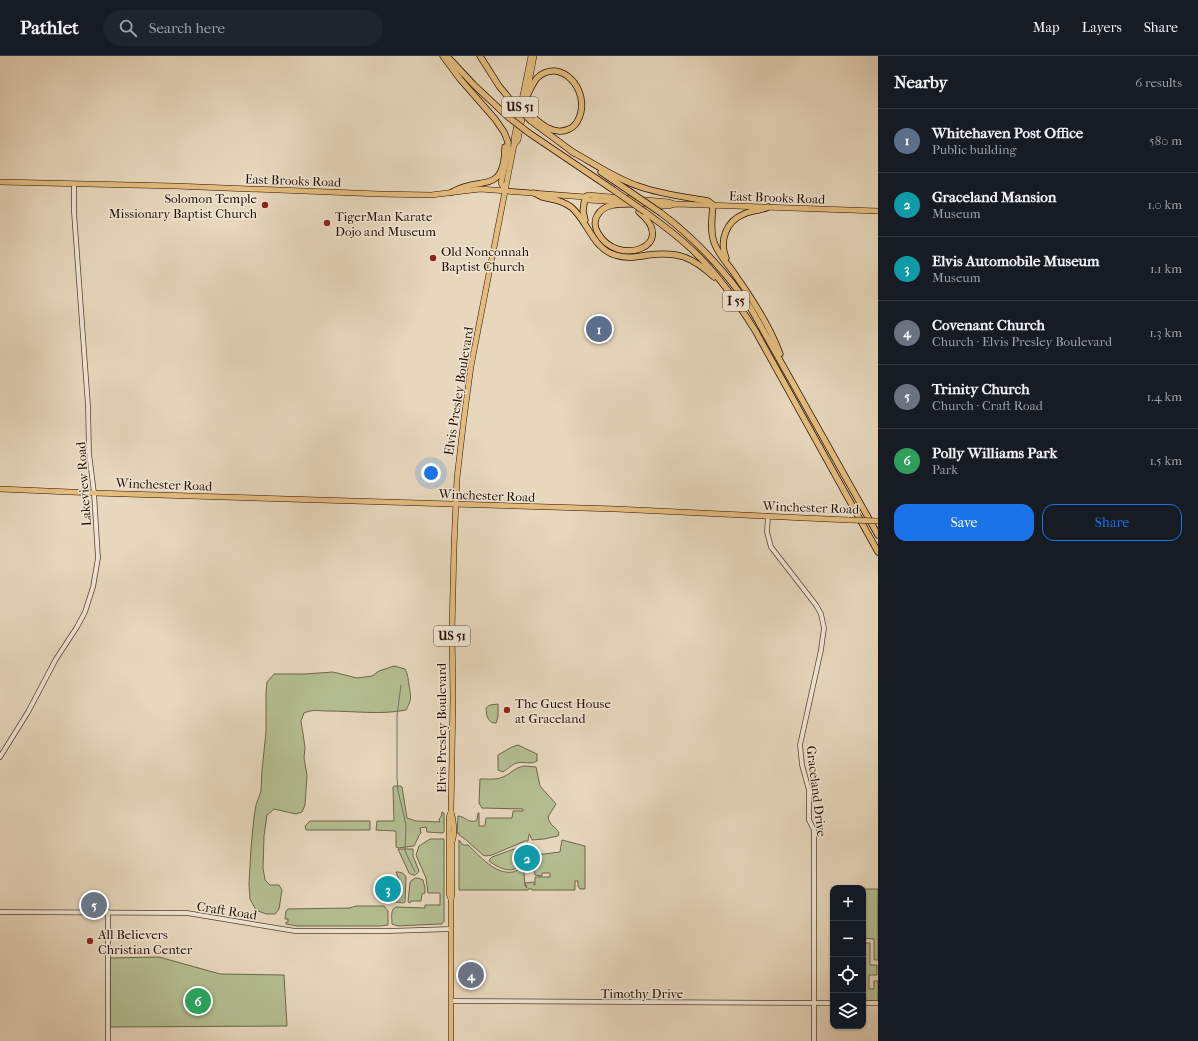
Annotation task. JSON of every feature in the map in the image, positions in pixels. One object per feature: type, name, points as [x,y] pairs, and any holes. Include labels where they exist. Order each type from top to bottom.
[{"type":"highway","points":[[443,56],[504,132],[507,138],[508,152]]},
{"type":"highway","points":[[447,56],[480,92],[508,116],[529,133],[629,201],[634,208],[642,212],[652,226],[653,230],[650,242],[641,249],[628,251],[616,249],[605,242],[598,232],[596,225],[596,218],[602,209],[614,205],[638,204]]},
{"type":"highway","name":"I 55","points":[[480,56],[492,77],[512,102],[531,119],[571,152],[661,213],[680,228],[698,244],[732,281],[750,307],[785,367],[878,535]]},
{"type":"highway","points":[[526,99],[533,84],[538,78],[543,73],[553,70],[559,70],[570,77],[581,93],[581,113],[575,125],[569,130],[562,132],[552,130],[531,119]]},
{"type":"highway","points":[[452,192],[462,187],[490,182],[498,177],[502,170],[505,149],[505,140],[501,128]]},
{"type":"highway","points":[[571,152],[620,179],[638,186],[708,201],[713,205],[712,232],[714,243],[718,252],[749,294],[765,321],[777,345],[785,367]]},
{"type":"highway","points":[[534,193],[544,198],[554,199],[566,204],[577,213],[599,245],[613,255],[631,258],[666,253],[677,254],[688,258],[702,267],[730,291]]},
{"type":"highway","points":[[585,197],[583,214],[590,232]]},
{"type":"highway","points":[[730,267],[725,258],[723,248],[724,236],[728,227],[744,214],[768,207]]},
{"type":"highway","name":"I 55","points":[[642,212],[664,226],[688,246],[730,291],[756,332],[878,552]]},
{"type":"main road","name":"Elvis Presley Boulevard","points":[[451,1041],[451,899],[449,894],[449,817],[451,812],[452,630],[455,505],[460,444],[475,346],[531,56]]},
{"type":"main road","name":"Elvis Presley Boulevard","points":[[514,145],[518,140],[534,56]]},
{"type":"main road","points":[[505,190],[501,183],[514,127],[518,117]]},
{"type":"main road","name":"East Brooks Road","points":[[0,182],[174,186],[431,195],[476,189],[585,197],[588,195],[669,202],[674,204],[878,211]]},
{"type":"main road","name":"East Brooks Road","points":[[585,197],[588,200],[638,204],[668,206],[674,204]]},
{"type":"main road","name":"Winchester Road","points":[[0,489],[455,505],[616,509],[878,521]]},
{"type":"street","name":"Lakeview Road","points":[[0,757],[28,712],[56,659],[85,612],[93,587],[98,558],[94,493],[89,453],[88,406],[74,212],[74,184]]},
{"type":"street","name":"Graceland Drive","points":[[768,516],[767,532],[771,547],[816,605],[821,614],[824,628],[821,650],[800,745],[802,765],[809,790],[809,820],[814,830],[814,1041]]},
{"type":"street","name":"Craft Road","points":[[0,912],[187,913],[295,931],[397,931],[451,929]]},
{"type":"street","points":[[108,912],[108,1041]]},
{"type":"street","name":"Timothy Drive","points":[[451,1001],[830,1003]]},
{"type":"street","points":[[866,1003],[878,1003]]},
{"type":"green space","points":[[394,666],[405,669],[407,675],[410,698],[406,710],[377,713],[316,710],[304,713],[301,721],[307,775],[305,805],[302,812],[296,814],[274,809],[267,815],[264,836],[263,868],[265,880],[270,885],[279,885],[282,890],[279,909],[275,914],[266,914],[256,910],[250,899],[249,884],[254,817],[261,791],[266,732],[267,682],[274,674],[333,672],[357,678],[372,676],[379,671]]},
{"type":"green space","points":[[498,704],[498,717],[496,723],[493,723],[488,718],[486,708],[490,705]]},
{"type":"green space","points":[[518,745],[537,754],[537,761],[532,763],[515,764],[503,772],[498,770],[498,755]]},
{"type":"green space","points":[[524,766],[536,767],[540,786],[556,804],[548,817],[550,823],[559,833],[558,836],[532,840],[529,834],[528,841],[492,855],[483,855],[459,835],[459,833],[457,833],[458,816],[474,821],[477,820],[479,813],[479,826],[485,826],[486,818],[512,818],[513,811],[523,811],[523,809],[482,808],[479,803],[480,779],[500,778]]},
{"type":"green space","points":[[394,786],[402,787],[407,818],[416,821],[440,822],[439,819],[442,812],[444,813],[444,832],[427,832],[426,827],[420,828],[421,833],[414,846],[398,848],[396,847],[395,831],[376,830],[377,821],[394,821]]},
{"type":"green space","points":[[310,821],[370,821],[370,830],[306,830],[305,826]]},
{"type":"green space","points":[[430,839],[444,839],[444,921],[442,924],[398,926],[392,924],[392,912],[396,907],[425,908],[425,905],[440,905],[440,893],[428,893],[426,878],[416,855],[419,846]]},
{"type":"green space","points":[[459,840],[463,845],[468,845],[488,864],[500,871],[513,872],[520,868],[523,860],[525,886],[527,888],[525,883],[534,882],[535,885],[535,877],[550,877],[550,873],[542,873],[542,876],[535,875],[534,864],[529,865],[528,862],[532,859],[531,851],[538,851],[538,854],[560,852],[562,840],[585,846],[585,889],[580,889],[578,886],[578,881],[575,881],[575,890],[459,890]]},
{"type":"green space","points":[[398,849],[413,849],[413,856],[419,871],[416,875],[409,873]]},
{"type":"green space","points":[[517,849],[519,853],[519,865],[515,869],[504,869],[489,861],[492,857]]},
{"type":"green space","points":[[396,872],[402,873],[406,877],[405,902],[403,903],[396,902],[396,886],[401,884]]},
{"type":"green space","points":[[415,878],[423,880],[425,893],[422,894],[421,901],[411,901],[410,903],[408,902],[410,883]]},
{"type":"green space","points":[[866,889],[878,889],[878,960],[874,960],[874,939],[866,938]]},
{"type":"green space","points":[[356,906],[384,906],[388,911],[388,925],[297,926],[286,924],[288,919],[285,919],[286,911],[288,909],[350,908]]},
{"type":"green space","points":[[866,943],[870,943],[870,965],[877,965],[877,975],[869,975],[869,989],[874,989],[874,981],[878,981],[878,1001],[866,1001]]},
{"type":"green space","points":[[159,957],[220,974],[284,975],[287,1026],[110,1027],[110,958]]},
{"type":"waterway","points":[[401,685],[397,715],[398,791],[406,825],[405,851],[415,872]]},
{"type":"place","name":"Solomon Temple Missionary Baptist Church","points":[[265,205]]},
{"type":"place","name":"TigerMan Karate Dojo and Museum","points":[[327,223]]},
{"type":"place","name":"Old Nonconnah Baptist Church","points":[[433,258]]},
{"type":"place","name":"Whitehaven Post Office","points":[[599,329]]},
{"type":"place","name":"The Guest House at Graceland","points":[[507,710]]},
{"type":"place","name":"Graceland Mansion","points":[[527,858]]},
{"type":"place","name":"Elvis Automobile Museum","points":[[388,889]]},
{"type":"place","name":"Trinity Church","points":[[94,905]]},
{"type":"place","name":"All Believers Christian Center","points":[[90,941]]},
{"type":"place","name":"Covenant Church","points":[[471,975]]},
{"type":"place","name":"Polly Williams Park","points":[[198,1001]]}]
